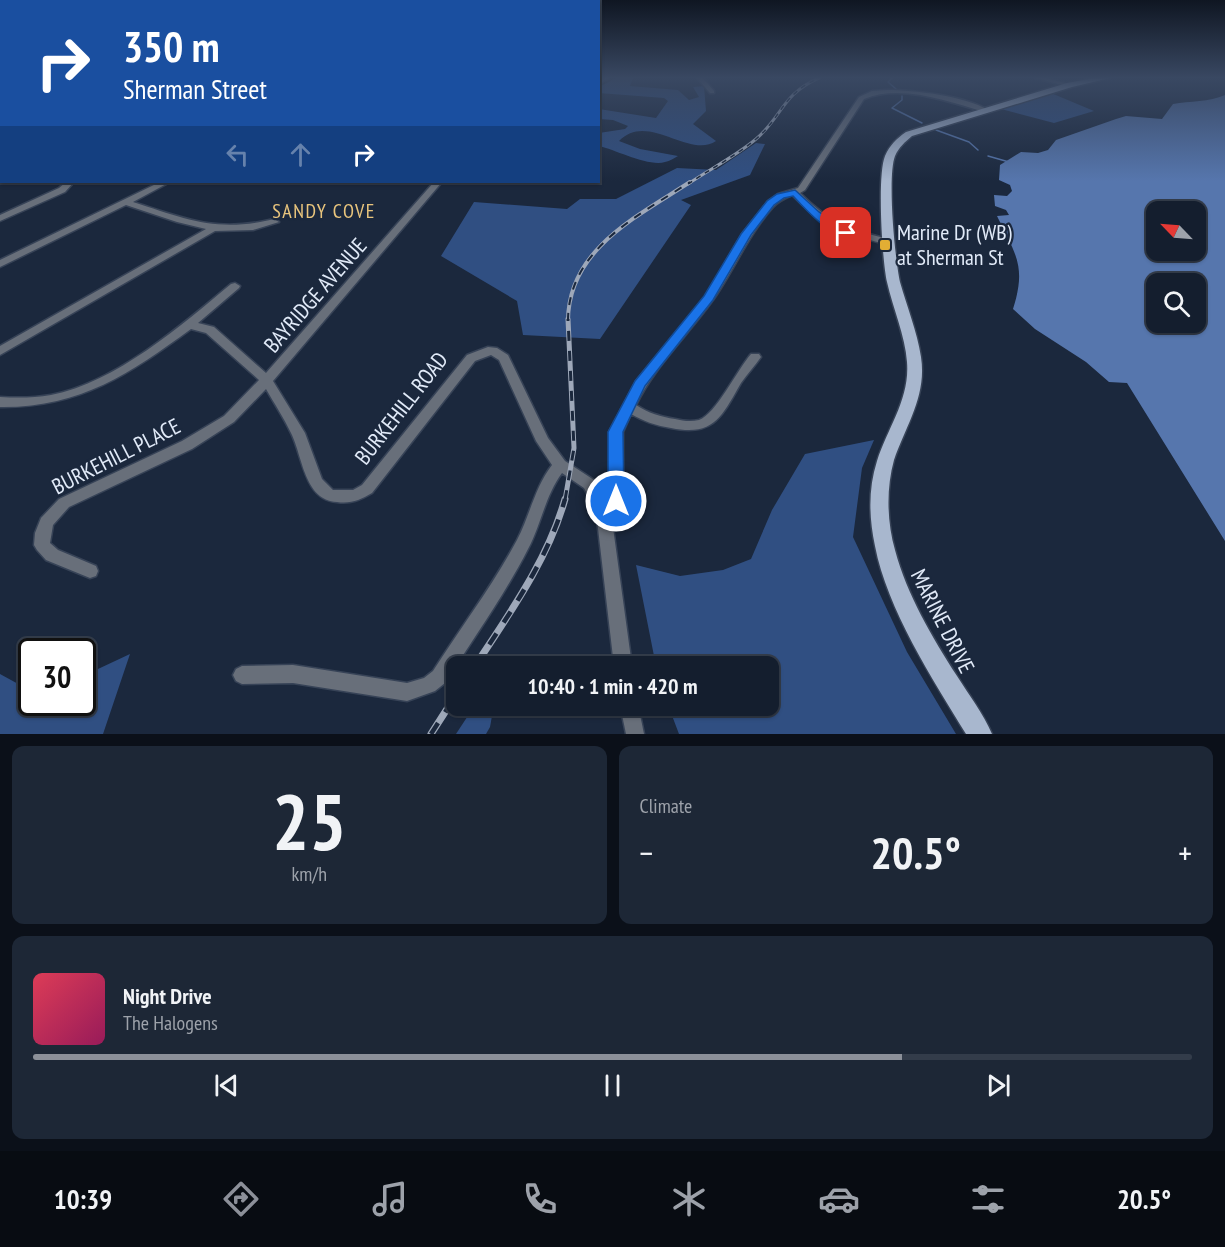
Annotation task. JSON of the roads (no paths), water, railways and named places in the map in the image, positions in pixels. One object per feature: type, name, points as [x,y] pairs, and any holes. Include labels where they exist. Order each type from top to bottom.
[{"type":"main road","name":"MARINE DRIVE","points":[[977,112],[909,134],[891,151],[888,173],[890,265],[912,342],[915,375],[910,401],[887,457],[879,499],[880,532],[897,589],[953,691],[980,734]]},
{"type":"street","points":[[603,511],[616,501],[616,432],[640,384],[709,298],[747,234],[771,203],[781,196],[801,190],[853,112]]},
{"type":"street","points":[[0,218],[62,190],[69,183]]},
{"type":"street","points":[[0,264],[164,183]]},
{"type":"street","name":"BAYRIDGE AVENUE","points":[[267,380],[437,183]]},
{"type":"street","points":[[795,193],[815,214],[832,226],[846,233],[890,242]]},
{"type":"street","points":[[124,202],[211,230],[238,229],[274,222]]},
{"type":"street","points":[[0,351],[211,230]]},
{"type":"street","points":[[0,402],[14,403],[49,399],[90,387],[127,370],[189,325],[235,286]]},
{"type":"street","name":"BURKEHILL ROAD","points":[[189,325],[210,330],[267,380],[298,433],[316,482],[330,496],[355,496],[368,489],[471,358],[488,351],[493,351],[504,358],[535,428],[560,465],[589,484],[603,511],[622,656]]},
{"type":"street","points":[[630,407],[639,415],[673,424],[692,426],[709,423],[719,411],[742,368],[755,357]]},
{"type":"street","name":"BURKEHILL PLACE","points":[[90,571],[52,555],[42,545],[43,533],[53,512],[76,495],[201,437],[229,419],[267,380]]},
{"type":"street","points":[[242,675],[293,674],[407,692],[429,686],[439,677],[502,580],[529,531],[553,475],[560,465]]},
{"type":"street","points":[[631,716],[635,734]]},
{"type":"waterway","points":[[901,112],[922,123]]},
{"type":"waterway","points":[[936,130],[969,142],[978,150]]},
{"type":"waterway","points":[[988,156],[1009,162]]},
{"type":"railway","points":[[688,184],[756,139],[780,112]]},
{"type":"railway","points":[[568,320],[571,296],[580,274],[593,254],[629,222],[690,182]]},
{"type":"railway","points":[[565,500],[574,448],[568,320]]},
{"type":"railway","points":[[482,656],[538,565],[549,544],[565,499]]},
{"type":"railway","points":[[431,734],[446,711]]},
{"type":"place","name":"Marine Dr (WB) at Sherman St","points":[[885,245]]},
{"type":"district","name":"SANDY COVE","points":[[324,211]]}]
